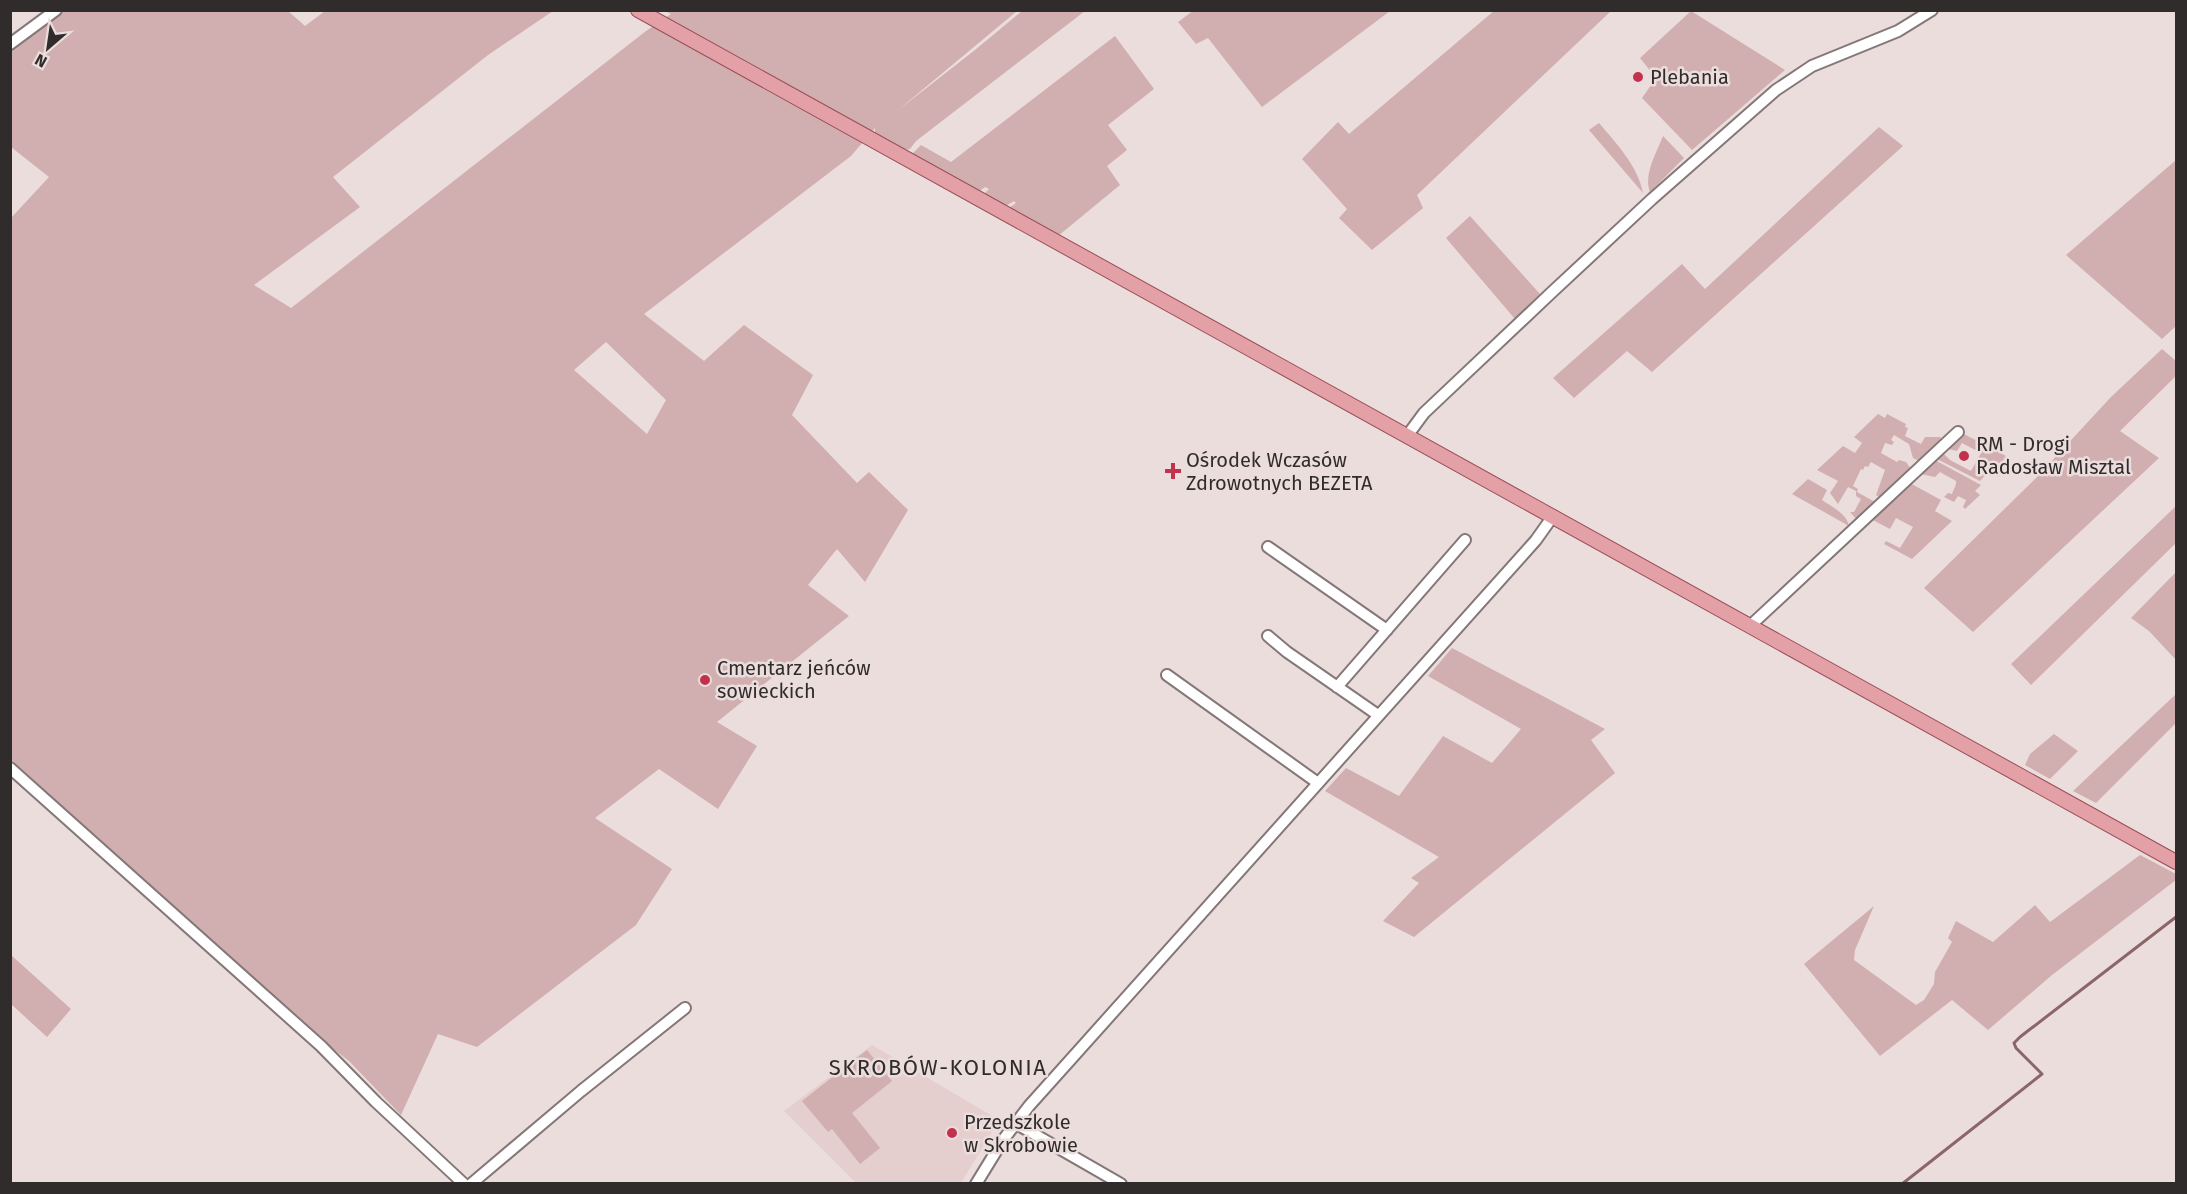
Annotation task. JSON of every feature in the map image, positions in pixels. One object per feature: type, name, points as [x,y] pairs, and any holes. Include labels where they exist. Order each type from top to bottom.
[{"type":"main road","points":[[638,10],[2176,862]]},
{"type":"street","points":[[10,44],[56,10]]},
{"type":"street","points":[[1407,436],[1424,412],[1652,200],[1776,90],[1808,68],[1898,31],[1932,10]]},
{"type":"street","points":[[1750,626],[1958,432]]},
{"type":"street","points":[[976,1184],[1015,1123],[1536,540],[1553,516]]},
{"type":"street","points":[[1337,687],[1465,540]]},
{"type":"street","points":[[1268,547],[1387,630]]},
{"type":"street","points":[[1268,636],[1287,652],[1378,715]]},
{"type":"street","points":[[1167,675],[1318,783]]},
{"type":"street","points":[[10,768],[321,1046],[376,1102],[464,1184]]},
{"type":"street","points":[[471,1184],[580,1091],[685,1008]]},
{"type":"street","points":[[1015,1123],[1121,1184]]},
{"type":"shaded area","points":[[1194,10],[1390,11],[1262,107],[1208,38],[1196,44],[1178,22]]},
{"type":"shaded area","points":[[1495,10],[1611,11],[1417,195],[1423,208],[1372,250],[1339,218],[1347,209],[1302,159],[1338,122],[1349,134]]},
{"type":"shaded area","points":[[58,11],[288,11],[305,26],[325,11],[553,11],[488,55],[333,177],[360,207],[254,285],[291,308],[646,31],[671,14],[665,11],[1017,11],[897,111],[1022,11],[1085,11],[916,141],[910,149],[905,150],[879,138],[875,133],[875,128],[851,156],[644,314],[704,361],[744,325],[813,375],[792,415],[857,483],[869,472],[908,510],[865,582],[837,549],[808,585],[849,616],[717,722],[757,746],[718,809],[659,769],[595,818],[672,869],[636,925],[477,1047],[438,1034],[401,1115],[349,1061],[310,1031],[11,760],[11,218],[49,177],[11,147],[11,44]],"holes":[[[606,342],[666,400],[647,434],[574,370]]]},
{"type":"shaded area","points":[[1691,11],[1785,70],[1692,150],[1642,98],[1656,78],[1640,58]]},
{"type":"shaded area","points":[[1115,36],[1154,89],[1108,125],[1127,150],[1107,166],[1120,185],[1058,236],[1009,208],[1016,203],[1014,201],[1006,206],[984,194],[989,189],[985,187],[978,192],[913,156],[921,145],[951,162]]},
{"type":"shaded area","points":[[1599,123],[1631,164],[1643,193],[1589,130]]},
{"type":"shaded area","points":[[1879,127],[1903,146],[1652,372],[1627,351],[1574,398],[1553,378],[1682,264],[1705,289]]},
{"type":"shaded area","points":[[1663,136],[1684,158],[1650,192],[1649,171]]},
{"type":"shaded area","points":[[2176,160],[2176,326],[2162,339],[2066,255]]},
{"type":"shaded area","points":[[1470,216],[1540,294],[1515,319],[1446,238]]},
{"type":"shaded area","points":[[2162,349],[2176,361],[2176,376],[2120,431],[2159,458],[1973,632],[1924,588],[2036,478],[2111,397]]},
{"type":"shaded area","points":[[1878,414],[1885,418],[1887,414],[1906,424],[1905,427],[1908,428],[1905,436],[1921,444],[1925,437],[1941,437],[1940,441],[1919,461],[1913,458],[1909,444],[1894,435],[1891,440],[1894,442],[1892,445],[1885,443],[1881,453],[1897,462],[1899,460],[1906,462],[1911,469],[1879,497],[1876,495],[1885,470],[1871,462],[1868,467],[1861,469],[1853,486],[1858,489],[1857,492],[1875,502],[1857,520],[1850,512],[1854,512],[1861,499],[1856,496],[1856,491],[1848,487],[1838,504],[1830,493],[1838,481],[1817,470],[1843,446],[1855,453],[1862,443],[1854,437]]},
{"type":"shaded area","points":[[1962,433],[2006,456],[2002,462],[2009,466],[1998,477],[1989,471],[1980,481],[1937,459],[1943,453],[1950,460],[1971,471],[1981,453],[1962,443],[1957,451],[1948,449],[1948,446]]},
{"type":"shaded area","points":[[1933,459],[1981,485],[1975,491],[1980,495],[1965,509],[1963,507],[1966,500],[1958,496],[1954,502],[1944,497],[1948,493],[1952,494],[1956,481],[1940,472],[1935,477],[1921,474],[1921,471]]},
{"type":"shaded area","points":[[1808,479],[1827,490],[1822,500],[1842,514],[1849,526],[1792,494]]},
{"type":"shaded area","points":[[1908,482],[1941,500],[1935,511],[1952,521],[1912,559],[1884,544],[1886,541],[1900,548],[1913,527],[1896,518],[1890,529],[1869,518]]},
{"type":"shaded area","points":[[2176,506],[2176,543],[2031,685],[2011,664]]},
{"type":"shaded area","points":[[2176,572],[2176,660],[2149,631],[2131,618]]},
{"type":"shaded area","points":[[1452,648],[1605,729],[1591,740],[1615,773],[1414,937],[1383,921],[1419,883],[1411,878],[1439,857],[1325,791],[1346,768],[1399,796],[1443,736],[1492,763],[1521,729],[1428,676]]},
{"type":"shaded area","points":[[2176,694],[2176,723],[2096,803],[2073,791]]},
{"type":"shaded area","points":[[2054,734],[2078,751],[2050,779],[2025,765],[2030,754]]},
{"type":"shaded area","points":[[2140,855],[2176,874],[2176,880],[2052,975],[1988,1030],[1952,1000],[1880,1056],[1804,964],[1874,906],[1855,950],[1854,960],[1916,1005],[1924,1000],[1934,984],[1935,972],[1952,942],[1948,938],[1956,921],[1993,942],[2035,905],[2050,922]]},
{"type":"shaded area","points":[[11,955],[71,1009],[47,1037],[11,1004]]},
{"type":"shaded area","points":[[872,1045],[999,1120],[961,1183],[857,1184],[784,1111]]},
{"type":"shaded area","points":[[867,1050],[892,1081],[852,1113],[880,1148],[860,1164],[832,1129],[828,1132],[802,1101]]},
{"type":"waterway","points":[[1902,1184],[2042,1074],[2016,1048],[2014,1043],[2020,1037],[2176,917]]},
{"type":"place","name":"Plebania","points":[[1638,77]]},
{"type":"place","name":"RM - Drogi Radosław Misztal","points":[[1964,456]]},
{"type":"place","name":"Ośrodek Wczasów Zdrowotnych BEZETA","points":[[1173,471]]},
{"type":"place","name":"Cmentarz jeńców sowieckich","points":[[705,680]]},
{"type":"place","name":"Przedszkole w Skrobowie","points":[[952,1133]]},
{"type":"district","name":"SKROBÓW-KOLONIA","points":[[938,1067]]}]
